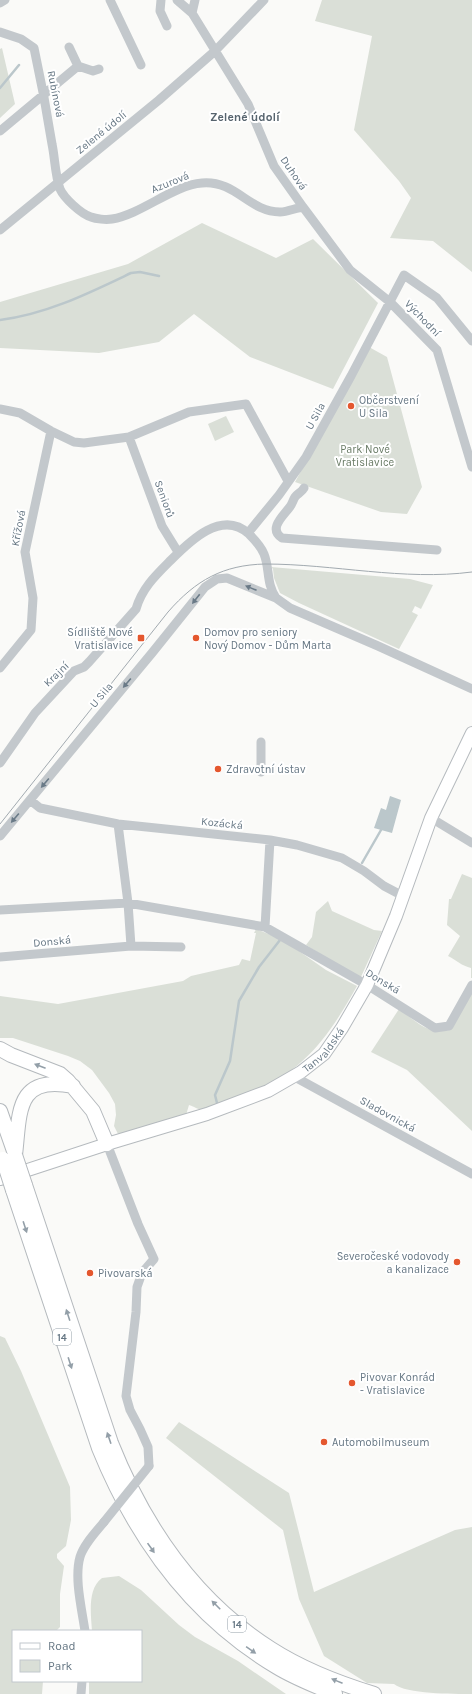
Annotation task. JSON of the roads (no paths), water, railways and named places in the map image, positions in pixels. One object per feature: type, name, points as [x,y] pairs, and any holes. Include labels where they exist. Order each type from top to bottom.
[{"type":"highway","points":[[0,1049],[11,1055],[60,1074],[73,1086],[93,1111],[107,1144]]},
{"type":"highway","points":[[6,1155],[18,1124],[21,1106],[27,1096],[38,1086],[46,1084],[56,1082],[73,1086]]},
{"type":"highway","name":"14","points":[[0,1111],[6,1155],[19,1187],[85,1409],[135,1510],[149,1546],[172,1577],[189,1596],[248,1648],[278,1668],[335,1694]]},
{"type":"highway","name":"14","points":[[135,1510],[151,1526],[170,1554],[194,1584],[223,1612],[271,1649],[316,1673],[374,1694]]},
{"type":"main road","name":"Tanvaldská","points":[[0,1179],[107,1144],[207,1114],[268,1090],[293,1076],[324,1054],[342,1028],[367,985],[396,916],[431,818],[450,775],[472,733]]},
{"type":"street","points":[[0,3],[5,0]]},
{"type":"street","points":[[110,0],[141,65]]},
{"type":"street","points":[[161,0],[160,11],[167,26]]},
{"type":"street","name":"Duhová","points":[[177,0],[192,13],[248,104],[274,166],[350,270],[390,302]]},
{"type":"street","points":[[192,13],[195,0]]},
{"type":"street","name":"Zelené údolí","points":[[0,230],[159,100],[215,51],[264,0]]},
{"type":"street","name":"Rubínová","points":[[0,32],[21,38],[34,48],[44,93],[59,182]]},
{"type":"street","points":[[69,47],[78,66],[93,71],[99,69]]},
{"type":"street","points":[[0,130],[78,66]]},
{"type":"street","name":"Azurová","points":[[59,182],[61,190],[74,206],[91,218],[110,219],[124,216],[188,186],[202,183],[219,185],[235,191],[256,207],[268,210],[281,212],[304,207]]},
{"type":"street","name":"U Sila","points":[[248,533],[306,457],[404,275],[437,298],[472,341]]},
{"type":"street","name":"Východní","points":[[390,302],[437,350],[472,467]]},
{"type":"street","points":[[0,409],[20,413],[74,442],[84,443],[129,437],[189,412],[246,404],[286,484],[295,496]]},
{"type":"street","name":"Křížová","points":[[0,668],[31,630],[33,598],[25,552],[51,431]]},
{"type":"street","name":"Seniorů","points":[[129,437],[162,526],[178,552]]},
{"type":"street","points":[[304,488],[300,494],[295,496],[295,499],[277,525],[277,533],[282,538],[437,550]]},
{"type":"street","points":[[178,552],[207,530],[220,526],[233,526],[248,533],[260,546],[264,554],[269,584],[276,598],[290,608],[472,689]]},
{"type":"street","name":"Krajní","points":[[0,763],[35,713],[74,671],[89,662],[124,623],[136,609],[138,600],[147,584],[178,552]]},
{"type":"street","name":"U Sila","points":[[0,836],[205,588],[218,579],[226,578],[276,598]]},
{"type":"street","points":[[261,742],[261,772]]},
{"type":"street","name":"Kozácká","points":[[30,800],[40,808],[118,824],[270,840],[297,845],[342,858],[364,871],[384,886],[403,896]]},
{"type":"street","points":[[431,818],[472,843]]},
{"type":"street","points":[[118,824],[128,903],[131,946]]},
{"type":"street","points":[[265,928],[270,840]]},
{"type":"street","name":"Donská","points":[[0,910],[128,903],[265,928],[367,985],[435,1028],[449,1026],[472,985]]},
{"type":"street","name":"Donská","points":[[0,957],[131,946],[181,947]]},
{"type":"street","name":"Sladovnická","points":[[293,1076],[472,1174]]},
{"type":"street","points":[[84,1630],[78,1574],[80,1557],[87,1543],[149,1466],[148,1446],[130,1410],[126,1396],[136,1312],[137,1287],[142,1273],[154,1259],[138,1224],[107,1144]]},
{"type":"street","points":[[81,1694],[82,1682]]},
{"type":"waterway","points":[[0,88],[19,65]]},
{"type":"waterway","points":[[0,320],[51,308],[131,273],[140,272],[159,276]]},
{"type":"waterway","points":[[362,863],[381,830]]},
{"type":"waterway","points":[[218,1107],[215,1095],[230,1061],[239,1001],[259,967],[280,940]]},
{"type":"tram line","points":[[0,824],[168,612],[189,591],[211,576],[236,567],[265,564],[420,575],[472,572]]},
{"type":"place","name":"Občerstvení U Sila","points":[[351,406]]},
{"type":"place","name":"Sídliště Nové Vratislavice","points":[[141,638]]},
{"type":"place","name":"Domov pro seniory Nový Domov - Dům Marta","points":[[196,638]]},
{"type":"place","name":"Zdravotní ústav","points":[[218,769]]},
{"type":"place","name":"Severočeské vodovody a kanalizace","points":[[457,1262]]},
{"type":"place","name":"Pivovarská","points":[[90,1273]]},
{"type":"place","name":"Pivovar Konrád - Vratislavice","points":[[352,1383]]},
{"type":"place","name":"Automobilmuseum","points":[[324,1442]]},
{"type":"district","name":"Zelené údolí","points":[[245,117]]},
{"type":"park label","name":"Park Nové Vratislavice","points":[[365,455]]}]
